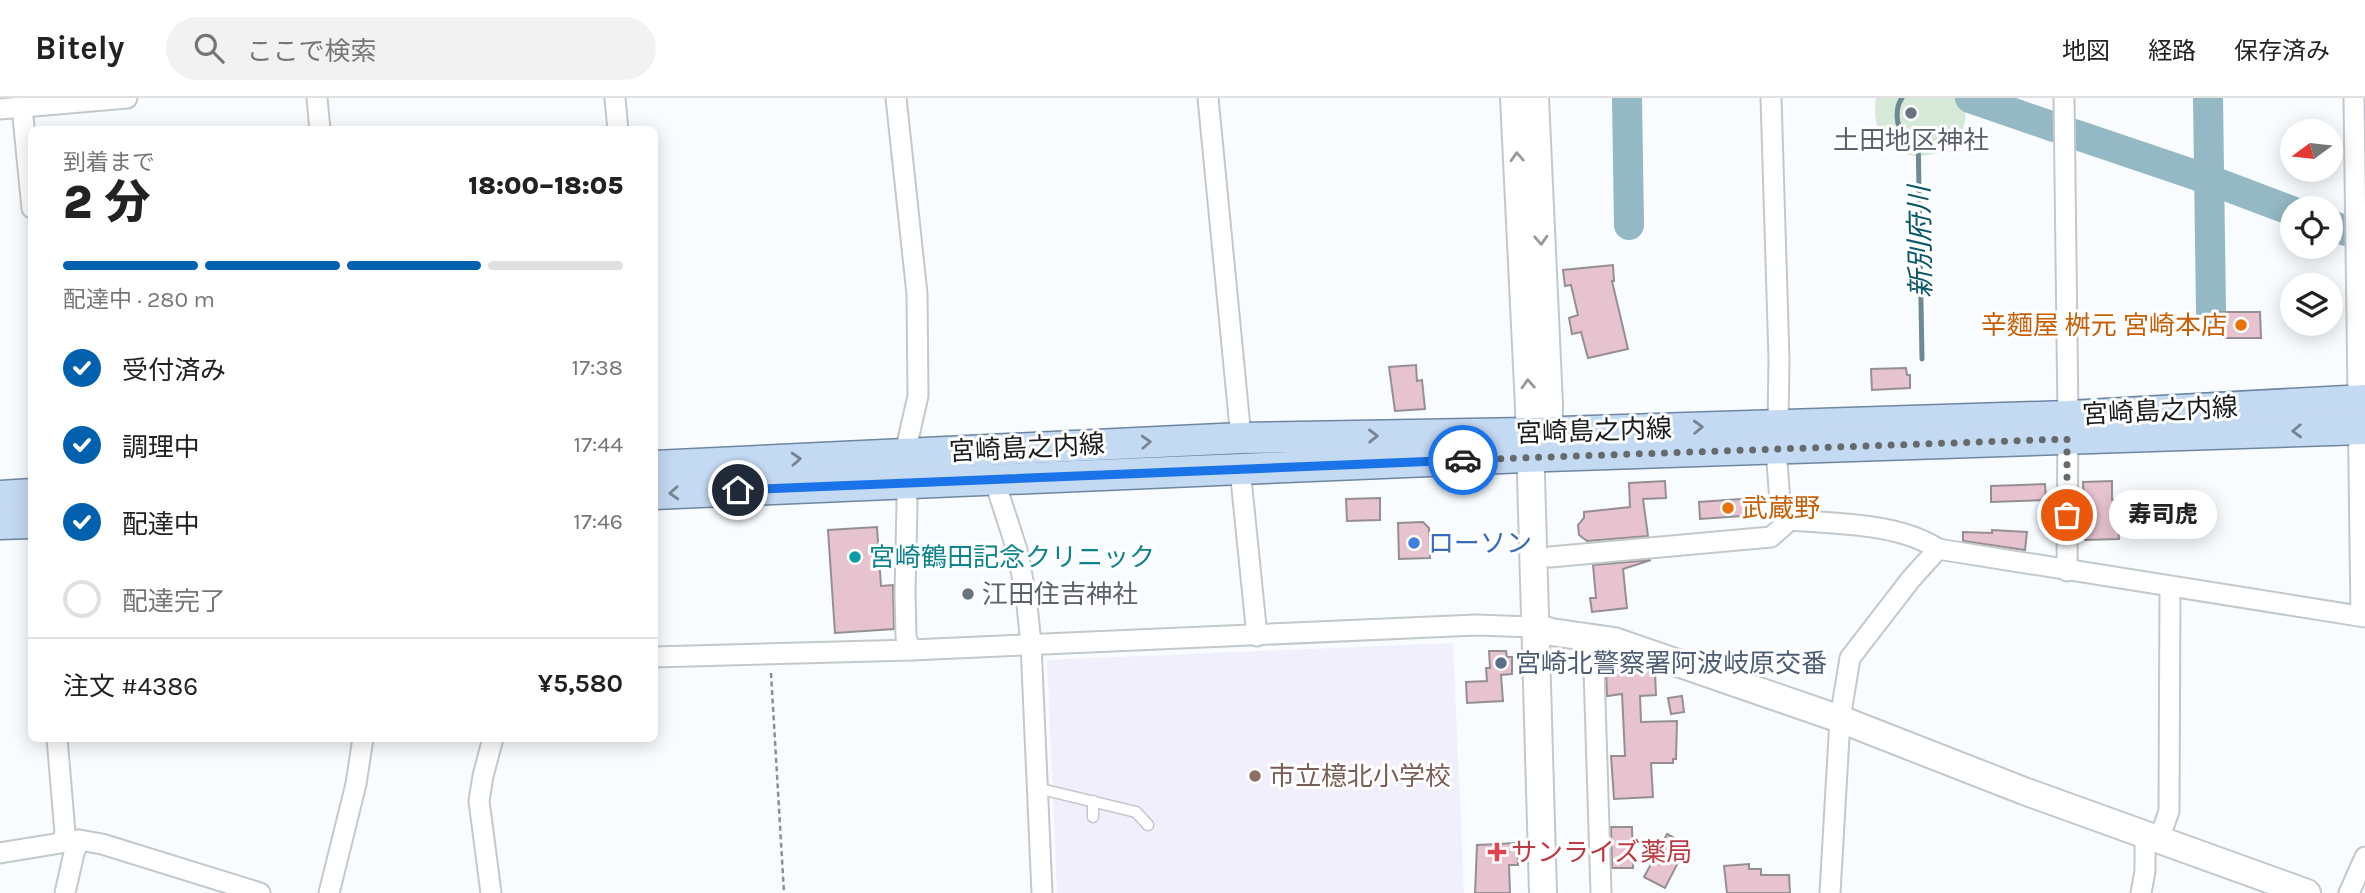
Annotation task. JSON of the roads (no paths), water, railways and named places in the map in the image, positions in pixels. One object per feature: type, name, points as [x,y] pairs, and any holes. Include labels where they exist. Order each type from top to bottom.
[{"type":"main road","name":"宮崎島之内線","points":[[658,494],[1240,469],[1539,445],[2361,414]]},
{"type":"main road","name":"宮崎島之内線","points":[[658,466],[1241,438],[1539,445]]},
{"type":"main road","points":[[0,496],[28,495]]},
{"type":"main road","points":[[0,524],[28,523]]},
{"type":"street","points":[[0,109],[127,98]]},
{"type":"street","points":[[317,98],[320,126]]},
{"type":"street","points":[[615,98],[618,126]]},
{"type":"street","points":[[896,98],[916,294],[918,396],[905,453],[906,637],[911,650]]},
{"type":"street","points":[[1208,98],[1241,438]]},
{"type":"street","points":[[1514,98],[1539,445],[1550,557],[1543,629],[1543,893]]},
{"type":"street","points":[[1535,98],[1549,405],[1539,445],[1543,629],[1554,893]]},
{"type":"street","points":[[1771,98],[1779,359],[1777,437],[1781,515],[1790,520],[1881,528],[1938,549],[2363,617],[2354,98]]},
{"type":"street","points":[[2064,98],[2067,570]]},
{"type":"street","points":[[22,107],[28,168]]},
{"type":"street","points":[[1240,469],[1257,636]]},
{"type":"street","points":[[994,479],[1017,550],[1026,596],[1031,644],[1042,893]]},
{"type":"street","points":[[1550,557],[1771,537],[1790,520]]},
{"type":"street","points":[[1830,893],[1840,719],[1850,658],[1911,579],[1938,549]]},
{"type":"street","points":[[2141,893],[2152,837],[2169,811],[2170,587]]},
{"type":"street","points":[[658,657],[911,650],[1476,625],[1543,629],[1614,641],[1840,719],[2024,790],[2307,893]]},
{"type":"street","points":[[1593,637],[1601,893]]},
{"type":"street","points":[[57,742],[65,833],[71,841],[74,853],[65,893]]},
{"type":"street","points":[[329,893],[356,784],[362,742]]},
{"type":"street","points":[[491,893],[480,801],[492,742]]},
{"type":"street","points":[[0,853],[71,841],[102,844],[214,886],[260,893]]},
{"type":"street","points":[[2349,893],[2365,857]]},
{"type":"lane","points":[[1037,788],[1136,812],[1148,825]]},
{"type":"lane","points":[[1093,801],[1093,817]]},
{"type":"waterway","name":"新別府川","points":[[1627,98],[1629,225]]},
{"type":"waterway","name":"新別府川","points":[[1902,98],[1897,111],[1899,126],[1905,133],[1918,133],[1922,359]]},
{"type":"waterway","name":"新別府川","points":[[1970,98],[2054,127]]},
{"type":"waterway","name":"新別府川","points":[[2208,98],[2211,311]]},
{"type":"waterway","name":"新別府川","points":[[2074,134],[2280,206]]},
{"type":"place","name":"土田地区神社","points":[[1911,113]]},
{"type":"place","name":"辛麵屋 桝元 宮崎本店","points":[[2241,325]]},
{"type":"place","name":"武蔵野","points":[[1728,508]]},
{"type":"place","name":"寿司虎","points":[[2067,515]]},
{"type":"place","name":"ローソン","points":[[1414,543]]},
{"type":"place","name":"宮崎鶴田記念クリニック","points":[[855,557]]},
{"type":"place","name":"江田住吉神社","points":[[968,594]]},
{"type":"place","name":"宮崎北警察署阿波岐原交番","points":[[1501,663]]},
{"type":"place","name":"市立檍北小学校","points":[[1255,776]]},
{"type":"place","name":"サンライズ薬局","points":[[1497,852]]}]
